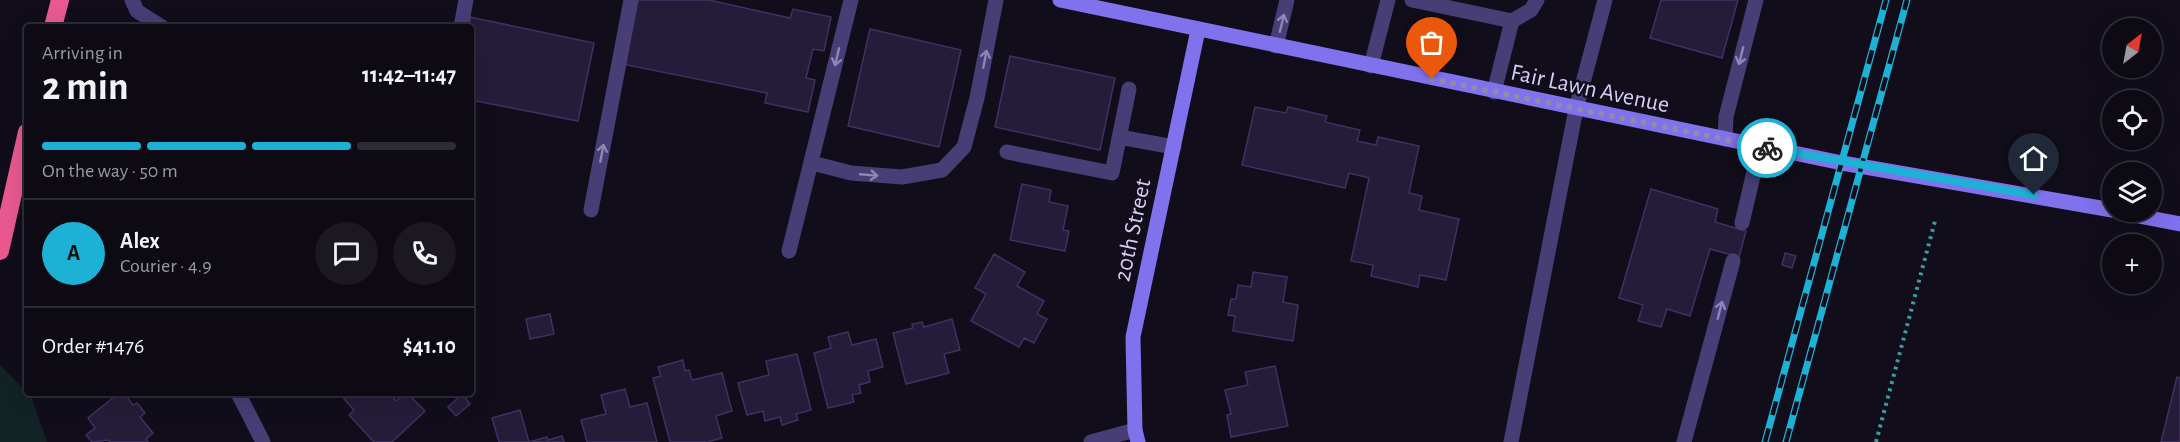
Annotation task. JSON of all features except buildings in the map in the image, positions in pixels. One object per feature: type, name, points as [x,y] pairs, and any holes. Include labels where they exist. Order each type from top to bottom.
[{"type":"highway","points":[[54,24],[60,0]]},
{"type":"highway","points":[[0,251],[24,145]]},
{"type":"main road","name":"Fair Lawn Avenue","points":[[1060,0],[1079,2],[1198,30],[1760,146],[2102,208]]},
{"type":"main road","name":"20th Street","points":[[1136,436],[1133,337],[1198,30]]},
{"type":"main road","points":[[2162,221],[2180,224]]},
{"type":"street","points":[[132,0],[137,11],[157,24]]},
{"type":"street","points":[[462,24],[466,0]]},
{"type":"street","points":[[591,210],[631,0]]},
{"type":"street","points":[[789,252],[851,0]]},
{"type":"street","points":[[812,163],[851,173],[902,177],[942,170],[964,147],[977,98],[996,0]]},
{"type":"street","points":[[1276,46],[1287,0]]},
{"type":"street","points":[[1371,66],[1388,0]]},
{"type":"street","points":[[1412,0],[1512,21],[1532,10],[1537,0]]},
{"type":"street","points":[[1511,442],[1576,109],[1605,0]]},
{"type":"street","points":[[1725,139],[1726,117],[1756,0]]},
{"type":"street","points":[[1494,92],[1512,21]]},
{"type":"street","points":[[1007,152],[1112,173],[1129,89]]},
{"type":"street","points":[[1119,137],[1174,147]]},
{"type":"street","points":[[1742,223],[1760,146]]},
{"type":"street","points":[[1684,442],[1733,261]]},
{"type":"street","points":[[240,396],[263,442]]},
{"type":"street","points":[[1091,442],[1136,436]]},
{"type":"path","points":[[1876,442],[1935,221]]},
{"type":"shaded area","points":[[0,365],[24,389],[24,396],[31,396],[47,442],[0,442]]},
{"type":"railway","points":[[1765,442],[1886,0]]},
{"type":"railway","points":[[1786,442],[1907,0]]},
{"type":"way so far","points":[[1432,79],[1767,148]]},
{"type":"route","points":[[1767,148],[2034,195]]}]
